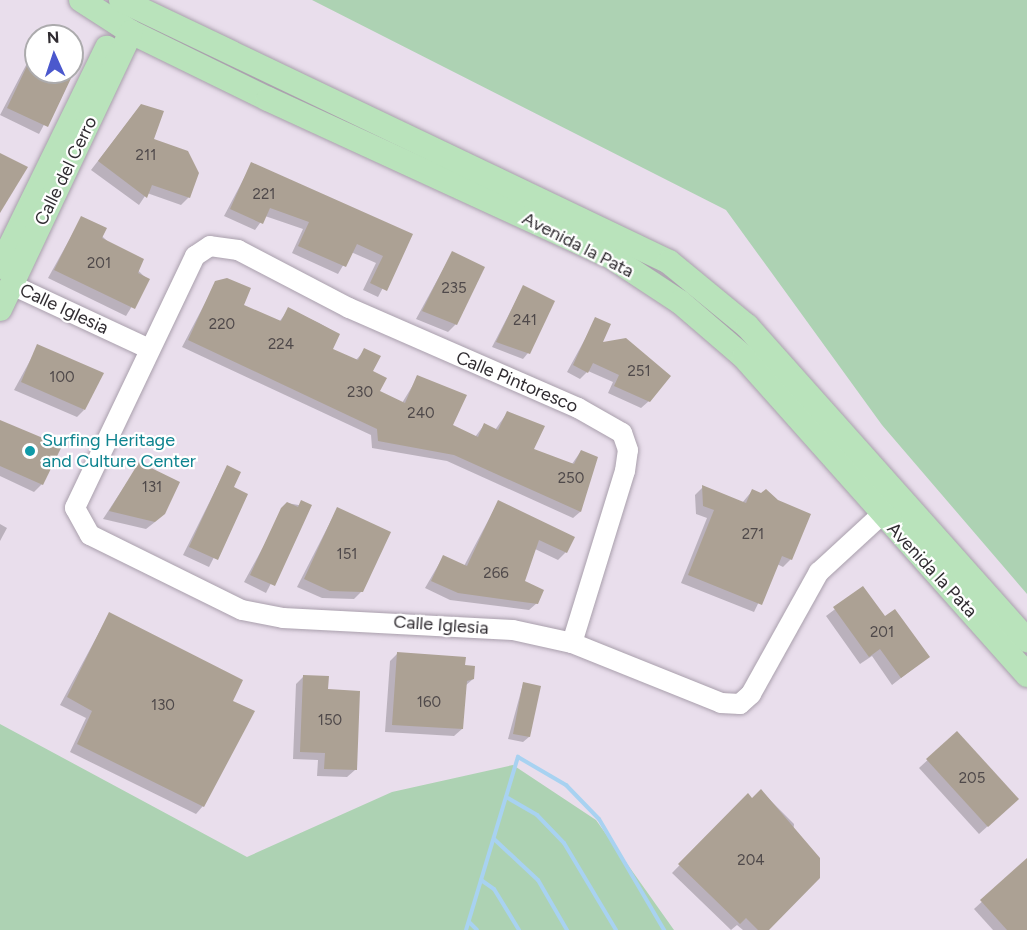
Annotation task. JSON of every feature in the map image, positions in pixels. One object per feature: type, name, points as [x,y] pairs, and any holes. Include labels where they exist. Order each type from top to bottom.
[{"type":"main road","name":"Avenida la Pata","points":[[81,0],[125,28],[613,258],[680,302],[744,357],[880,515],[1027,675]]},
{"type":"main road","name":"Avenida la Pata","points":[[119,0],[669,262],[747,326],[1027,640]]},
{"type":"main road","points":[[119,0],[125,28]]},
{"type":"main road","name":"Calle del Cerro","points":[[0,309],[6,276],[125,28]]},
{"type":"street","name":"Calle Iglesia","points":[[210,246],[195,256],[76,500],[79,523],[90,535],[254,614],[474,625],[572,643],[721,703],[740,704],[752,694],[819,572],[901,498]]},
{"type":"street","name":"Calle Pintoresco","points":[[210,246],[238,250],[349,308],[578,408],[622,433],[627,461],[572,643]]},
{"type":"street","name":"Calle Iglesia","points":[[6,276],[149,349]]},
{"type":"green space","points":[[312,0],[1027,0],[1027,594],[882,425],[726,210]]},
{"type":"green space","points":[[0,724],[247,857],[392,792],[513,765],[596,820],[674,930],[0,930]]},
{"type":"building","points":[[24,72],[24,84],[68,84],[48,127],[7,108]]},
{"type":"building","points":[[141,104],[164,111],[154,139],[188,151],[199,173],[190,198],[152,185],[147,198],[98,161]]},
{"type":"building","points":[[0,153],[28,167],[0,213]]},
{"type":"building","points":[[251,162],[413,234],[387,291],[370,283],[383,256],[357,244],[346,267],[298,246],[309,222],[270,208],[263,224],[230,209]]},
{"type":"building","points":[[81,216],[107,228],[102,238],[144,259],[138,273],[150,279],[135,309],[54,270]]},
{"type":"building","points":[[452,251],[485,267],[457,325],[422,311]]},
{"type":"building","points":[[227,278],[251,288],[244,305],[281,321],[288,307],[340,334],[333,349],[358,360],[364,348],[381,356],[373,371],[387,378],[380,391],[405,403],[417,375],[467,395],[453,425],[478,437],[484,423],[498,430],[507,411],[545,426],[534,449],[574,464],[581,450],[598,457],[581,512],[454,455],[378,441],[377,429],[188,340],[215,281]]},
{"type":"building","points":[[523,285],[555,301],[530,354],[496,342]]},
{"type":"building","points":[[595,317],[611,324],[603,342],[626,338],[671,376],[650,402],[614,386],[619,375],[593,363],[588,373],[573,365]]},
{"type":"building","points":[[37,344],[104,373],[85,410],[21,382]]},
{"type":"building","name":"Surfing Heritage and Culture Center","points":[[0,420],[62,446],[43,485],[0,466]]},
{"type":"building","points":[[139,462],[180,482],[165,514],[155,522],[109,511]]},
{"type":"building","points":[[227,465],[241,472],[234,487],[248,494],[218,560],[189,547]]},
{"type":"building","points":[[702,485],[746,503],[752,489],[761,493],[766,489],[778,500],[811,514],[792,560],[782,556],[762,605],[688,575],[714,510],[703,506]]},
{"type":"building","points":[[301,500],[312,505],[275,586],[250,575],[281,508],[287,502],[298,507]]},
{"type":"building","points":[[498,500],[575,537],[567,553],[539,540],[525,581],[544,590],[538,604],[458,593],[431,581],[443,555],[467,566]]},
{"type":"building","points":[[337,507],[391,532],[363,592],[330,591],[304,579]]},
{"type":"building","points":[[863,586],[885,616],[895,609],[930,657],[901,678],[880,649],[869,657],[833,607]]},
{"type":"building","points":[[109,612],[243,680],[233,701],[255,711],[204,807],[77,744],[92,711],[67,697]]},
{"type":"building","points":[[397,652],[466,657],[465,665],[475,666],[474,679],[467,681],[463,729],[392,725]]},
{"type":"building","points":[[303,675],[329,676],[328,689],[360,691],[357,770],[324,769],[325,753],[300,752]]},
{"type":"building","points":[[523,682],[541,686],[530,737],[513,734]]},
{"type":"building","points":[[957,731],[1019,799],[988,827],[926,759]]},
{"type":"building","points":[[761,789],[820,858],[820,878],[769,930],[758,930],[746,918],[740,924],[678,864],[748,793],[752,798]]},
{"type":"building","points":[[1027,858],[1027,930],[1007,930],[980,900]]},
{"type":"waterway","points":[[466,930],[518,757],[566,785],[599,819],[664,930]]},
{"type":"waterway","points":[[506,797],[537,815],[564,843],[616,930]]},
{"type":"waterway","points":[[494,839],[538,880],[567,930]]},
{"type":"waterway","points":[[481,880],[494,889],[519,930]]},
{"type":"waterway","points":[[469,922],[477,930]]},
{"type":"place","name":"Surfing Heritage and Culture Center","points":[[30,451]]}]
